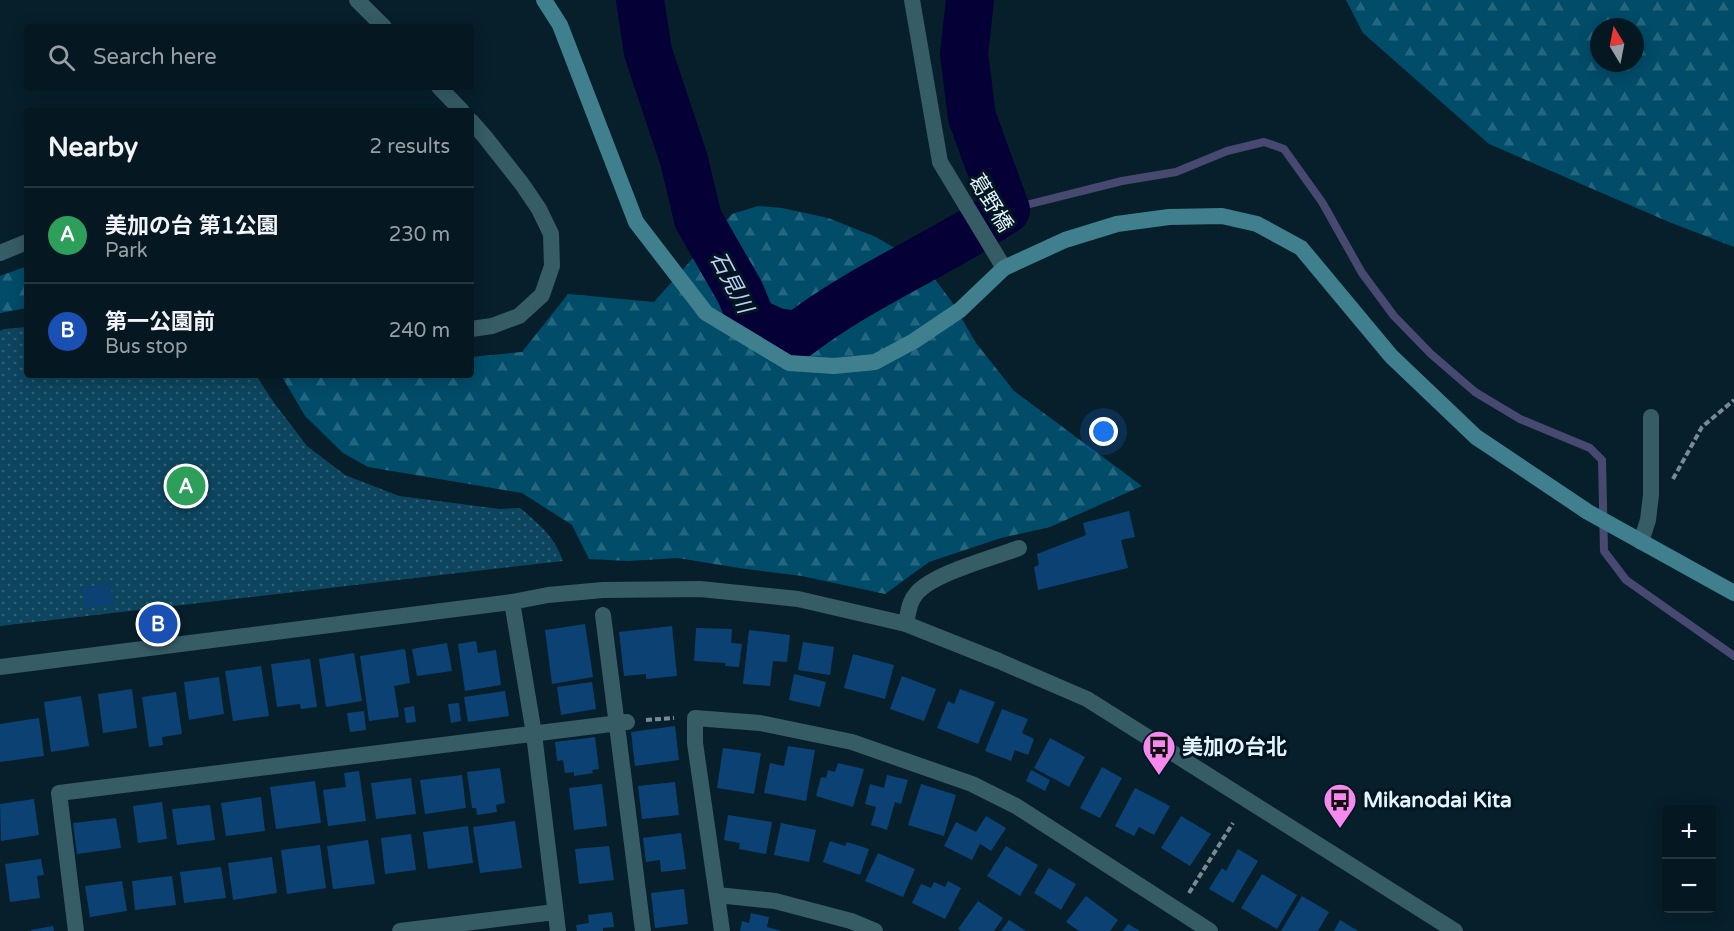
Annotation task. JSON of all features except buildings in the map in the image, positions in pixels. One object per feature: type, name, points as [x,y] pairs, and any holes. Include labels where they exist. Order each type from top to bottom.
[{"type":"main road","points":[[544,0],[560,25],[636,222],[706,313],[789,363],[834,366],[875,362],[914,341],[960,310],[1004,268],[1065,240],[1117,224],[1168,217],[1222,216],[1257,224],[1301,248],[1391,356],[1476,437],[1588,512],[1734,593]]},
{"type":"street","points":[[357,0],[381,24]]},
{"type":"street","name":"葛野橋","points":[[912,0],[940,162],[1004,268]]},
{"type":"street","points":[[443,90],[459,108]]},
{"type":"street","points":[[474,124],[539,209],[551,234],[552,266],[542,295],[519,316],[492,326],[474,328]]},
{"type":"street","points":[[0,253],[24,243]]},
{"type":"street","points":[[1641,542],[1648,520],[1651,495],[1651,417]]},
{"type":"street","points":[[906,624],[910,603],[917,592],[927,585],[937,579],[1019,548]]},
{"type":"street","points":[[0,667],[512,602],[548,595],[603,591],[700,589],[798,599],[906,624],[1087,699],[1455,931]]},
{"type":"street","points":[[512,602],[534,734],[558,931]]},
{"type":"street","points":[[603,615],[622,723],[643,931]]},
{"type":"street","points":[[722,931],[695,743],[688,718],[760,723],[852,742],[972,784],[1016,806],[1185,925],[1210,931]]},
{"type":"street","points":[[76,931],[59,793],[622,723]]},
{"type":"street","points":[[717,895],[775,901],[851,921],[875,931]]},
{"type":"street","points":[[400,931],[555,912]]},
{"type":"path","points":[[1670,485],[1702,427],[1734,400]]},
{"type":"path","points":[[622,723],[688,718]]},
{"type":"path","points":[[1186,898],[1233,823]]},
{"type":"green space","points":[[1346,0],[1734,0],[1734,247],[1669,222],[1489,144],[1363,33]]},
{"type":"green space","points":[[758,206],[782,208],[828,218],[876,237],[925,266],[952,302],[976,343],[1014,391],[1142,486],[1050,527],[1001,538],[929,562],[885,594],[802,576],[678,558],[628,561],[589,559],[572,525],[522,493],[368,467],[343,453],[305,416],[283,378],[474,378],[474,357],[522,352],[568,294],[654,302],[732,214]]},
{"type":"green space","points":[[24,267],[24,309],[0,313],[0,276]]},
{"type":"shaded area","points":[[24,327],[24,378],[258,378],[307,446],[345,475],[399,496],[500,509],[520,508],[551,538],[563,561],[0,626],[0,331]]},
{"type":"waterway","name":"石見川","points":[[640,0],[648,52],[684,160],[698,219],[740,292],[752,321],[776,332],[798,335],[858,295],[968,234],[1006,210],[972,117],[964,54],[970,0]]},
{"type":"waterway","points":[[1006,210],[1122,181],[1176,172],[1227,151],[1264,142],[1284,149],[1322,202],[1362,273],[1394,316],[1431,354],[1475,392],[1520,419],[1590,448],[1602,460],[1604,551],[1626,580],[1734,656]]},
{"type":"place","name":"美加の台 第1公園","points":[[186,486]]},
{"type":"place","name":"第一公園前","points":[[158,624]]},
{"type":"place","name":"美加の台北","points":[[1159,776]]},
{"type":"place","name":"Mikanodai Kita","points":[[1340,829]]}]
